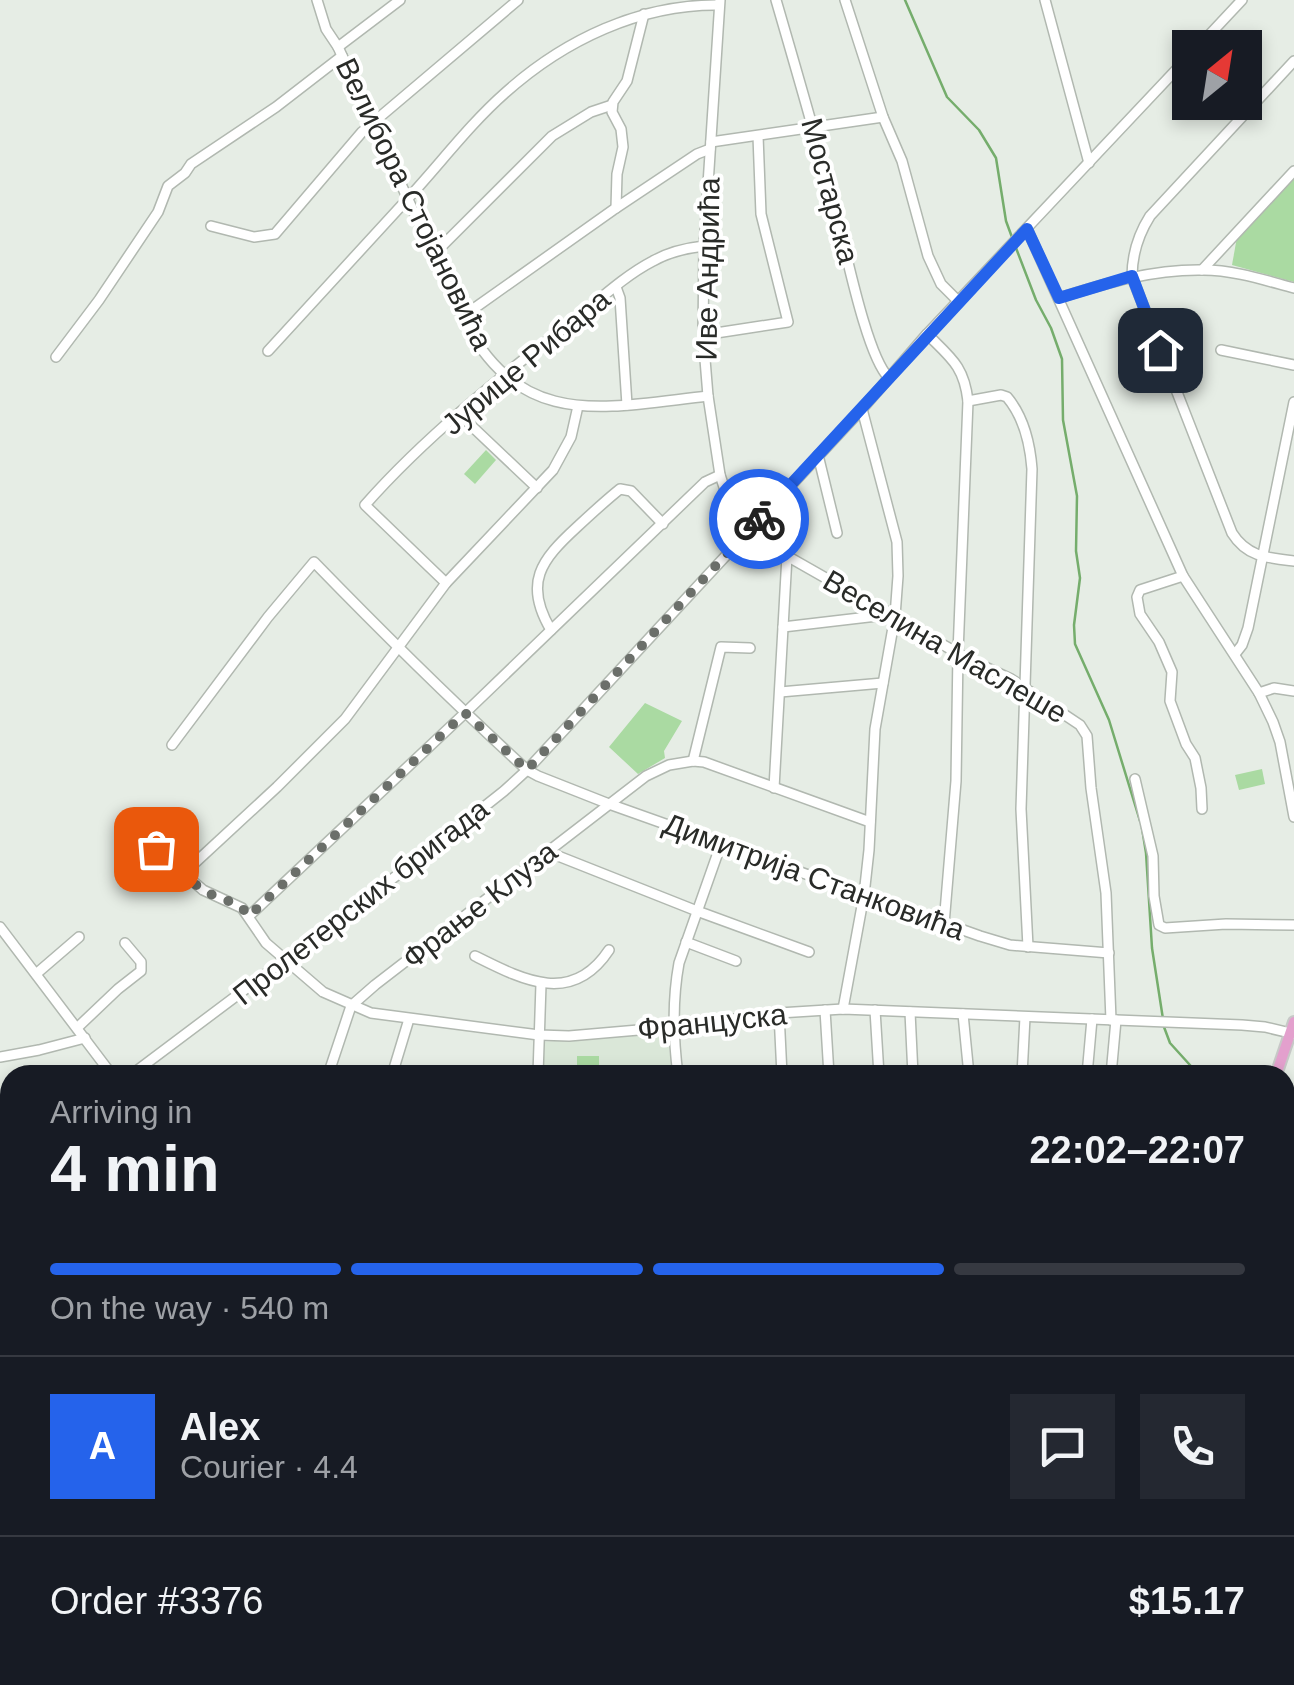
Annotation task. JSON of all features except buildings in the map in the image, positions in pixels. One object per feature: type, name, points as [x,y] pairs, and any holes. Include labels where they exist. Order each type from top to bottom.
[{"type":"main road","points":[[1280,1065],[1292,1030]]},
{"type":"street","name":"Велибора Стојановића","points":[[317,0],[326,30],[340,52],[462,317],[484,354],[519,386],[545,398],[578,406],[604,408],[708,396]]},
{"type":"street","points":[[211,226],[254,237],[275,234],[362,132],[518,0]]},
{"type":"street","points":[[616,208],[617,174],[624,147],[612,105],[627,81],[640,15],[638,0]]},
{"type":"street","name":"Мостарска","points":[[776,0],[861,310],[880,370],[889,378]]},
{"type":"street","points":[[846,0],[883,117],[902,161],[928,256],[941,284],[958,301]]},
{"type":"street","points":[[1045,0],[1089,163]]},
{"type":"street","points":[[1214,30],[1242,0]]},
{"type":"street","points":[[56,357],[156,215],[168,186],[197,160],[276,107],[398,1]]},
{"type":"street","points":[[268,352],[496,102],[522,79],[578,41],[640,15],[720,2]]},
{"type":"street","name":"Иве Андрића","points":[[720,2],[704,246],[703,335],[720,475],[732,512],[749,529]]},
{"type":"street","points":[[1294,61],[1150,216],[1132,260],[1132,276],[1232,533],[1244,548],[1263,558],[1294,562]]},
{"type":"street","name":"Пролетерских бригада","points":[[145,1065],[285,961],[504,792],[527,770],[1172,74]]},
{"type":"street","points":[[433,255],[552,136],[591,112],[612,105]]},
{"type":"street","points":[[462,317],[710,146],[883,117]]},
{"type":"street","points":[[703,335],[788,322],[761,214],[758,136]]},
{"type":"street","points":[[1202,270],[1294,172]]},
{"type":"street","points":[[1025,231],[1059,298],[1183,576],[1259,693],[1280,742],[1294,817]]},
{"type":"street","name":"Јурице Рибара","points":[[446,583],[365,505],[504,374],[616,287],[660,258],[704,246]]},
{"type":"street","points":[[1059,298],[1132,276],[1202,270],[1251,276],[1294,288]]},
{"type":"street","points":[[616,287],[627,405]]},
{"type":"street","points":[[928,334],[962,372],[968,401],[959,718],[944,924]]},
{"type":"street","points":[[1221,350],[1294,365]]},
{"type":"street","points":[[968,401],[1008,397],[1031,450],[1020,809],[1028,947]]},
{"type":"street","points":[[1235,654],[1245,639],[1294,402]]},
{"type":"street","points":[[184,873],[345,719],[446,583],[553,470],[572,436],[578,406]]},
{"type":"street","points":[[843,1009],[864,895],[875,730],[898,576],[897,542],[862,409]]},
{"type":"street","points":[[460,414],[538,488]]},
{"type":"street","points":[[818,455],[837,533]]},
{"type":"street","points":[[134,826],[204,890],[230,900],[249,916],[705,482],[720,475]]},
{"type":"street","points":[[552,630],[542,613],[536,586],[542,566],[556,546],[620,489],[631,491],[663,524]]},
{"type":"street","name":"Веселина Маслеше","points":[[749,529],[787,556],[1011,679],[1080,725],[1087,736],[1090,788],[1106,893],[1109,954]]},
{"type":"street","points":[[774,788],[787,556]]},
{"type":"street","points":[[172,746],[314,562],[527,770]]},
{"type":"street","points":[[1183,576],[1140,590],[1137,603],[1172,672],[1170,701],[1195,758],[1202,809]]},
{"type":"street","points":[[783,627],[890,613]]},
{"type":"street","points":[[750,648],[721,647],[693,761],[870,822]]},
{"type":"street","points":[[780,692],[882,683]]},
{"type":"street","points":[[1259,693],[1274,688],[1294,691]]},
{"type":"street","name":"Фрање Клуза","points":[[351,1006],[609,804],[660,768],[693,761]]},
{"type":"street","name":"Димитрија Станковића","points":[[527,770],[609,804],[1010,945],[1109,954]]},
{"type":"street","points":[[1135,778],[1153,856],[1159,925],[1294,925]]},
{"type":"street","points":[[677,1065],[672,1027],[676,980],[721,844]]},
{"type":"street","points":[[548,852],[809,952]]},
{"type":"street","name":"Француска","points":[[249,916],[259,935],[285,961],[323,992],[351,1006],[371,1013],[539,1036],[600,1034],[843,1009],[1292,1030]]},
{"type":"street","points":[[0,926],[105,1065]]},
{"type":"street","points":[[36,974],[79,938]]},
{"type":"street","points":[[686,942],[736,962]]},
{"type":"street","points":[[76,1028],[142,971],[141,962],[125,943]]},
{"type":"street","points":[[475,956],[541,984],[586,974],[610,950]]},
{"type":"street","points":[[1109,954],[1114,1020],[1112,1065]]},
{"type":"street","points":[[538,1065],[541,984]]},
{"type":"street","points":[[331,1065],[351,1006]]},
{"type":"street","points":[[824,1010],[827,1065]]},
{"type":"street","points":[[875,1010],[878,1065]]},
{"type":"street","points":[[910,1012],[913,1065]]},
{"type":"street","points":[[779,1013],[782,1065]]},
{"type":"street","points":[[963,1014],[968,1065]]},
{"type":"street","points":[[1023,1065],[1025,1016]]},
{"type":"street","points":[[395,1065],[409,1019]]},
{"type":"street","points":[[1088,1065],[1092,1019]]},
{"type":"street","points":[[0,1057],[85,1038]]},
{"type":"shaded area","points":[[658,1032],[668,1042],[671,1065],[542,1065],[543,1042]]},
{"type":"green space","points":[[1294,177],[1294,282],[1232,265],[1237,237]]},
{"type":"green space","points":[[486,450],[496,460],[475,484],[464,474]]},
{"type":"green space","points":[[645,703],[682,721],[664,751],[665,758],[638,774],[609,747]]},
{"type":"green space","points":[[1262,769],[1265,784],[1239,790],[1235,775]]},
{"type":"green space","points":[[577,1056],[599,1056],[599,1065],[577,1065]]},
{"type":"waterway","points":[[905,0],[947,97],[979,130],[996,158],[1013,240]]},
{"type":"waterway","points":[[1016,248],[1062,359],[1063,420],[1077,496],[1076,551],[1080,578],[1075,644],[1109,720],[1140,821]]},
{"type":"waterway","points":[[1142,828],[1152,948],[1163,1019]]},
{"type":"waterway","points":[[1164,1027],[1170,1043],[1190,1065]]},
{"type":"way so far","points":[[156,849],[204,890],[230,900],[249,916],[465,713],[527,770],[759,519]]},
{"type":"route","points":[[759,519],[1027,229],[1059,298],[1132,276],[1160,350]]}]
